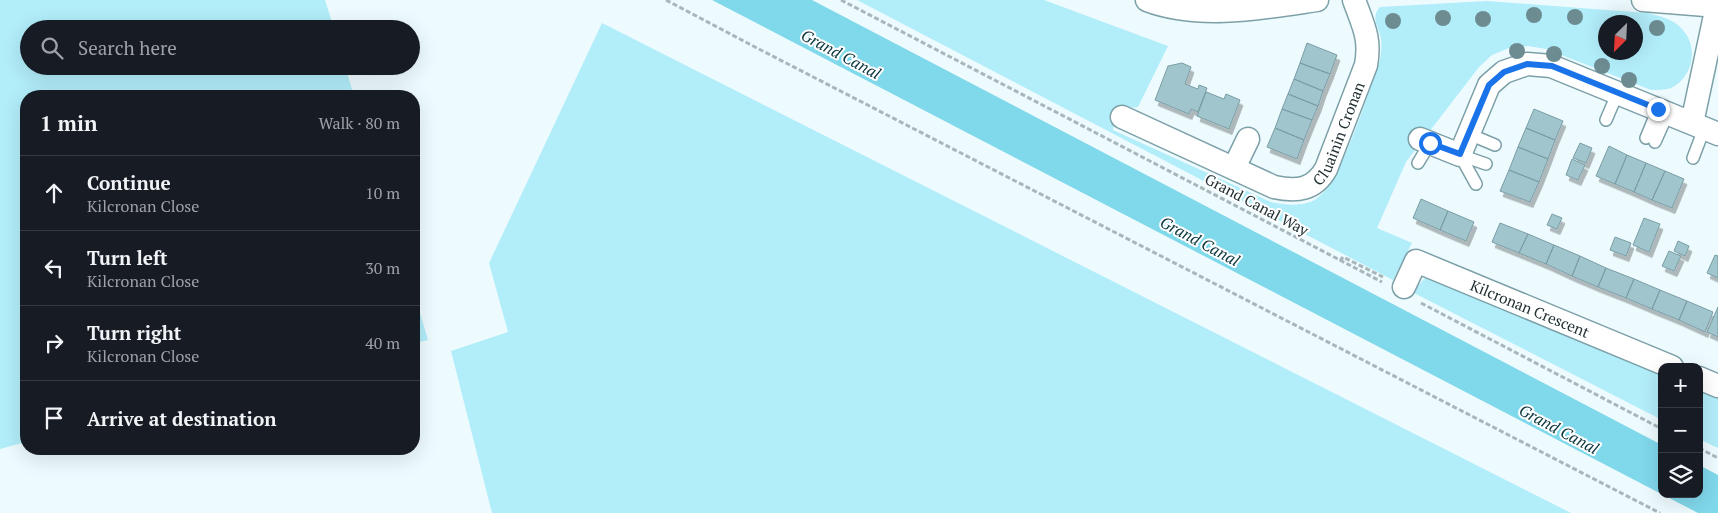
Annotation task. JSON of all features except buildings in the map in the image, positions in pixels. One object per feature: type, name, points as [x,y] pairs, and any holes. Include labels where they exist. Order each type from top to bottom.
[{"type":"street","points":[[1147,0],[1160,5],[1200,11],[1266,9],[1312,0]]},
{"type":"street","name":"Cluainin Cronan","points":[[1122,117],[1274,187],[1287,190],[1310,186],[1321,179],[1326,169],[1366,65],[1369,50],[1368,36],[1354,0]]},
{"type":"street","points":[[1425,141],[1460,154],[1489,85],[1504,72],[1527,64],[1552,66],[1705,129],[1718,6],[1644,0]]},
{"type":"street","points":[[1234,168],[1248,139]]},
{"type":"street","name":"Kilcronan Crescent","points":[[1402,291],[1416,261],[1662,363]]},
{"type":"street","points":[[1703,380],[1718,386]]},
{"type":"lane","points":[[1606,120],[1618,92]]},
{"type":"lane","points":[[1651,140],[1663,111]]},
{"type":"lane","points":[[1693,158],[1705,129]]},
{"type":"lane","points":[[1469,134],[1495,145]]},
{"type":"lane","points":[[1418,164],[1425,141]]},
{"type":"lane","points":[[1460,154],[1486,164]]},
{"type":"lane","points":[[1460,154],[1476,184]]},
{"type":"path","points":[[666,0],[1660,513]]},
{"type":"path","name":"Grand Canal Way","points":[[841,0],[1658,426]]},
{"type":"path","points":[[1340,261],[1343,257],[1402,291]]},
{"type":"path","points":[[1703,450],[1718,458]]},
{"type":"shaded area","points":[[0,0],[325,0],[331,20],[20,20],[20,75],[348,75],[352,90],[20,90],[20,444],[0,449]]},
{"type":"shaded area","points":[[857,0],[1044,0],[1168,46],[1138,107],[1116,109],[1113,130],[1271,202],[1288,204],[1306,203],[1316,199],[1335,175],[1344,156],[1362,113],[1380,60],[1381,39],[1375,18],[1380,7],[1487,1],[1647,13],[1672,21],[1686,33],[1692,51],[1689,68],[1679,83],[1664,90],[1651,90],[1546,49],[1528,46],[1509,48],[1492,55],[1479,67],[1406,162],[1377,228],[1412,243],[1393,280]]},
{"type":"shaded area","points":[[602,23],[1571,513],[492,513],[451,351],[508,332],[489,263]]},
{"type":"shaded area","points":[[1429,274],[1658,368],[1658,418],[1412,292]]},
{"type":"shaded area","points":[[420,313],[428,340],[420,342]]},
{"type":"shaded area","points":[[1703,387],[1718,393],[1718,448],[1703,441]]},
{"type":"water","name":"Grand Canal","points":[[712,0],[812,0],[1658,443],[1658,492]]},
{"type":"water","points":[[1703,467],[1718,475],[1718,513],[1698,513],[1669,498],[1703,498]]},
{"type":"route","points":[[1430,143],[1460,154],[1489,85],[1504,72],[1527,64],[1552,66],[1658,109]]}]
